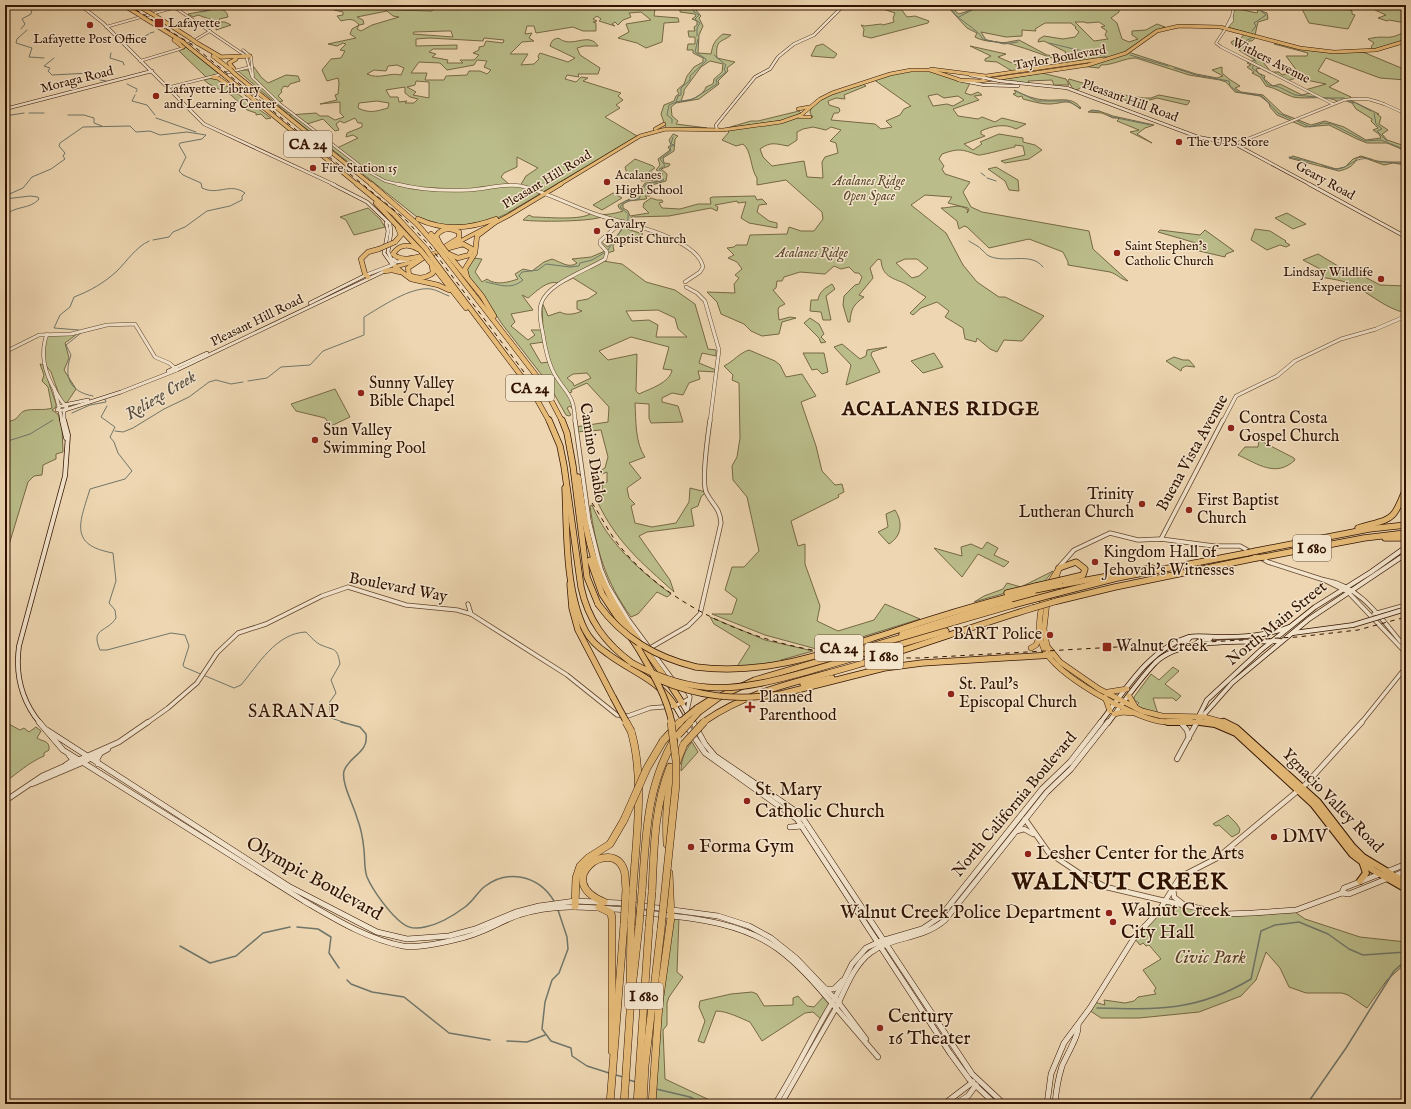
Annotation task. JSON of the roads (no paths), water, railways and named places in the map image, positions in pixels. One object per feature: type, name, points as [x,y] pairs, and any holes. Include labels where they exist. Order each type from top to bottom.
[{"type":"highway","name":"CA 24","points":[[123,5],[183,42],[219,75],[225,76],[401,221],[426,249],[431,260],[478,319],[543,407],[555,434],[564,466],[572,572]]},
{"type":"highway","name":"CA 24","points":[[137,5],[190,38],[230,69],[237,71],[287,117],[396,204],[445,251],[496,324],[554,401],[565,427],[572,459],[587,573],[591,589],[598,604],[618,628],[636,643],[663,657],[696,667],[731,671],[755,670],[777,666],[1035,588],[1061,582],[1153,567],[1203,561]]},
{"type":"highway","points":[[153,23],[183,47]]},
{"type":"highway","points":[[197,43],[221,57],[248,56]]},
{"type":"highway","points":[[237,71],[229,64],[230,62],[248,56]]},
{"type":"highway","points":[[213,77],[219,75],[254,101]]},
{"type":"highway","points":[[371,196],[422,255]]},
{"type":"highway","points":[[396,204],[418,219],[436,227],[465,228],[480,226],[498,220]]},
{"type":"highway","points":[[367,276],[360,262],[361,258],[368,252],[396,242],[400,237],[401,232],[389,217]]},
{"type":"highway","points":[[418,219],[438,245]]},
{"type":"highway","points":[[470,282],[466,275],[465,269],[475,252],[476,237],[498,220]]},
{"type":"highway","points":[[438,245],[436,236],[442,231],[453,229],[459,232],[459,238],[445,251]]},
{"type":"highway","points":[[462,244],[468,245],[472,250],[469,255],[461,258],[452,257],[445,251],[462,244]]},
{"type":"highway","points":[[422,255],[403,259],[396,257],[393,254],[396,249],[407,245],[414,246],[422,255],[431,260],[456,297]]},
{"type":"highway","points":[[445,251],[485,300],[494,316],[496,324]]},
{"type":"highway","points":[[422,255],[408,268],[407,271],[411,276],[420,278],[432,274],[434,269],[431,260]]},
{"type":"highway","points":[[394,265],[411,279],[442,286],[456,297],[478,319]]},
{"type":"highway","points":[[385,271],[392,270],[401,272]]},
{"type":"highway","points":[[572,459],[578,472],[594,558],[603,585],[682,703]]},
{"type":"highway","points":[[564,466],[582,596],[590,616],[602,636],[615,650],[658,680],[700,694],[738,698],[782,694],[874,670],[922,663]]},
{"type":"highway","points":[[575,480],[591,562],[597,582],[610,609],[656,676],[666,700],[673,725],[677,756],[676,796],[661,929],[642,1065],[640,1103]]},
{"type":"highway","points":[[1329,537],[1391,518],[1398,510],[1406,488]]},
{"type":"highway","name":"I 680","points":[[625,1100],[632,997],[631,925],[642,891],[651,792],[663,759],[678,734],[698,710],[721,696],[755,680],[1058,592],[1117,578],[1203,561],[1378,528],[1406,525]]},
{"type":"highway","name":"I 680","points":[[642,1065],[649,927],[660,798],[668,770],[684,744],[705,721],[725,707],[740,699],[862,663],[979,624],[1057,601],[1120,586],[1256,558],[1359,539],[1406,533]]},
{"type":"highway","points":[[1359,539],[1406,538]]},
{"type":"highway","points":[[1061,582],[1083,576],[1086,571],[1080,563],[1068,556]]},
{"type":"highway","points":[[1059,568],[1070,561],[1080,563]]},
{"type":"highway","name":"Ygnacio Valley Road","points":[[1059,568],[1038,617],[1039,638],[1049,655],[1064,672],[1136,712],[1160,721],[1200,718]]},
{"type":"highway","points":[[572,572],[570,581],[571,604],[576,625],[631,731],[637,750],[639,777],[630,889],[631,925],[613,1054],[610,1104]]},
{"type":"highway","points":[[572,572],[578,612],[589,636],[609,656],[661,688],[675,706]]},
{"type":"highway","points":[[870,646],[879,641],[996,604],[1047,595]]},
{"type":"highway","name":"Ygnacio Valley Road","points":[[1047,595],[1044,614],[1044,632],[1049,655]]},
{"type":"highway","points":[[632,663],[651,673],[672,681],[713,688],[754,686],[948,631],[979,624]]},
{"type":"highway","points":[[1031,648],[1036,645],[1039,638]]},
{"type":"highway","points":[[787,684],[826,679],[883,666],[1049,655]]},
{"type":"highway","points":[[1127,689],[1106,694],[1112,713],[1136,712],[1129,696]]},
{"type":"highway","points":[[575,903],[576,878],[580,866],[588,858],[610,844],[624,820],[647,768],[663,741],[679,723],[698,710]]},
{"type":"highway","name":"Ygnacio Valley Road","points":[[1136,712],[1165,716],[1200,718],[1218,724],[1236,734],[1318,802],[1356,850],[1383,873]]},
{"type":"highway","points":[[652,1104],[659,1004],[671,913],[665,801],[671,772],[684,744]]},
{"type":"highway","name":"Ygnacio Valley Road","points":[[1301,788],[1345,845],[1362,863],[1383,873],[1406,889]]},
{"type":"highway","points":[[613,1054],[611,1048],[612,919],[611,913],[590,895],[582,883],[585,869],[594,860],[608,857],[621,863],[627,874],[630,889]]},
{"type":"highway","points":[[1360,881],[1366,871],[1362,863]]},
{"type":"highway","points":[[1406,871],[1406,878]]},
{"type":"highway","name":"Ygnacio Valley Road","points":[[1391,878],[1406,883]]},
{"type":"main road","points":[[79,5],[107,26],[202,120],[228,136]]},
{"type":"main road","points":[[716,128],[752,80],[770,69],[778,57],[794,44],[814,35],[844,5]]},
{"type":"main road","name":"Taylor Boulevard","points":[[968,75],[986,76],[1111,57],[1130,49],[1150,33],[1172,26],[1191,24],[1226,28],[1300,48],[1334,52],[1376,50],[1406,40]]},
{"type":"main road","name":"Taylor Boulevard","points":[[944,75],[966,81],[980,81],[1088,65],[1126,53],[1152,34],[1165,28],[1184,25],[1226,28]]},
{"type":"main road","points":[[107,26],[141,61]]},
{"type":"main road","name":"Pleasant Hill Road","points":[[541,194],[640,136],[666,129],[707,129],[785,120],[799,115],[810,108],[819,98],[904,70],[934,69],[1000,81],[1012,85]]},
{"type":"main road","name":"Pleasant Hill Road","points":[[716,128],[781,122],[796,118],[820,99],[832,93],[890,74],[924,70],[973,84],[1064,88],[1195,135],[1216,140]]},
{"type":"main road","points":[[152,71],[200,120],[228,136],[361,198],[388,222],[391,230],[388,250],[389,256],[394,265]]},
{"type":"main road","name":"Moraga Road","points":[[5,109],[152,71]]},
{"type":"main road","points":[[999,86],[1006,85],[1000,81]]},
{"type":"main road","points":[[798,109],[810,108],[810,113],[814,118]]},
{"type":"main road","points":[[796,118],[810,117]]},
{"type":"main road","points":[[654,130],[664,124]]},
{"type":"main road","name":"Pleasant Hill Road","points":[[64,408],[105,396],[176,369],[367,276],[422,255],[445,251],[635,136],[654,130],[676,127],[707,129]]},
{"type":"main road","name":"Geary Road","points":[[1216,140],[1234,144],[1266,160],[1406,237]]},
{"type":"main road","points":[[323,181],[362,202],[385,222],[388,231],[384,253],[394,265]]},
{"type":"main road","name":"Pleasant Hill Road","points":[[367,276],[385,271],[394,265],[422,255]]},
{"type":"main road","points":[[389,256],[397,262],[408,260]]},
{"type":"main road","name":"Olympic Boulevard","points":[[64,408],[66,438]]},
{"type":"main road","name":"Olympic Boulevard","points":[[64,408],[68,453],[65,476],[19,646],[17,662],[19,682],[25,701],[37,719],[66,752],[98,765],[290,887],[377,932],[408,939],[441,937],[475,929],[516,912],[575,903],[601,904],[671,913],[718,916],[762,932],[791,954],[825,989],[836,1003]]},
{"type":"main road","name":"North Main Street","points":[[1200,718],[1207,700],[1261,650],[1289,627],[1406,547]]},
{"type":"main road","name":"North Main Street","points":[[1200,718],[1212,703],[1232,683],[1280,641],[1349,591],[1390,566],[1406,554]]},
{"type":"main road","points":[[1291,633],[1354,625],[1406,609]]},
{"type":"main road","name":"North California Boulevard","points":[[882,943],[922,929],[940,917],[1042,789],[1070,762],[1112,713],[1120,703],[1127,689],[1148,661],[1156,654],[1190,637],[1218,637],[1275,633],[1289,627]]},
{"type":"main road","points":[[1174,650],[1178,645],[1188,641],[1190,637]]},
{"type":"main road","points":[[1195,645],[1202,640],[1218,637]]},
{"type":"main road","name":"North California Boulevard","points":[[1120,703],[1129,696],[1156,662],[1174,650],[1195,645],[1280,641]]},
{"type":"main road","points":[[1251,643],[1259,645],[1261,650]]},
{"type":"main road","points":[[682,703],[704,744],[715,756],[800,815],[950,1053],[995,1104]]},
{"type":"main road","points":[[675,706],[692,736],[705,753],[786,810],[802,826],[882,943]]},
{"type":"main road","name":"North California Boulevard","points":[[882,943],[928,932],[941,925],[1047,792],[1063,779],[1112,713]]},
{"type":"main road","name":"Olympic Boulevard","points":[[47,730],[85,759],[304,901],[339,922],[374,937],[404,946],[449,941],[478,933],[519,915],[544,907]]},
{"type":"main road","points":[[66,752],[73,760],[66,765]]},
{"type":"main road","points":[[98,765],[97,759],[100,754]]},
{"type":"main road","points":[[790,827],[802,826]]},
{"type":"main road","points":[[1342,893],[1344,888],[1406,864]]},
{"type":"main road","points":[[1047,1104],[1049,1081],[1056,1059],[1064,1043],[1078,1025],[1134,938],[1159,911],[1165,901],[1226,914],[1285,912],[1303,908],[1342,893],[1348,894],[1406,871]]},
{"type":"main road","name":"Olympic Boulevard","points":[[671,913],[726,924],[763,940],[788,958],[836,1003]]},
{"type":"main road","points":[[825,989],[831,990],[837,987],[858,955],[882,943]]},
{"type":"main road","points":[[836,1003],[860,964],[882,943]]},
{"type":"main road","points":[[836,1003],[848,970]]},
{"type":"main road","points":[[1055,1104],[1061,1067],[1079,1030],[1078,1025]]},
{"type":"main road","points":[[944,1104],[975,1083]]},
{"type":"main road","points":[[955,1104],[968,1096],[975,1083]]},
{"type":"main road","points":[[975,1083],[1004,1104]]},
{"type":"street","points":[[107,26],[183,5]]},
{"type":"street","name":"Withers Avenue","points":[[1234,5],[1232,18],[1216,42],[1221,47],[1333,104]]},
{"type":"street","points":[[175,7],[193,17],[211,32]]},
{"type":"street","points":[[175,7],[248,56],[249,68]]},
{"type":"street","points":[[141,61],[183,47],[211,32]]},
{"type":"street","points":[[198,38],[211,32]]},
{"type":"street","points":[[248,56],[249,68],[256,81],[280,104],[367,171],[385,181],[427,190],[454,191],[510,185],[520,186],[598,215],[656,230],[693,253],[703,264],[703,269],[684,282],[686,287],[701,296],[707,306],[719,350],[717,355],[706,454],[705,482],[706,492],[721,516],[719,540],[700,614],[688,626],[650,648]]},
{"type":"street","points":[[237,71],[249,64]]},
{"type":"street","points":[[170,87],[249,68]]},
{"type":"street","points":[[170,87],[213,77]]},
{"type":"street","points":[[185,84],[189,82]]},
{"type":"street","points":[[1234,144],[1351,98],[1368,99],[1384,104],[1406,114]]},
{"type":"street","name":"Camino Diablo","points":[[623,221],[600,241],[600,244],[607,252],[605,259],[547,293],[540,305],[545,347],[552,369],[566,388],[573,403],[575,431],[598,559],[608,585],[617,601],[677,685],[688,692],[689,699]]},
{"type":"street","name":"Buena Vista Avenue","points":[[1161,539],[1236,396],[1277,376],[1295,361],[1341,339],[1376,329],[1406,316]]},
{"type":"street","points":[[5,352],[16,348],[32,337],[47,334],[71,334],[107,325],[134,324],[137,325],[155,358],[170,363],[176,369]]},
{"type":"street","name":"Olympic Boulevard","points":[[47,334],[43,345],[43,355],[54,388],[64,408]]},
{"type":"street","points":[[1103,530],[1105,536]]},
{"type":"street","points":[[1059,568],[1068,556],[1082,545],[1110,533],[1138,540],[1161,539],[1214,546],[1240,546],[1268,562],[1324,580],[1349,591],[1375,614],[1392,632],[1406,653]]},
{"type":"street","name":"Boulevard Way","points":[[85,759],[100,754],[168,708],[200,680],[220,650],[238,634],[266,624],[314,599],[345,587],[406,605],[457,610],[471,614],[559,670],[615,714],[628,716],[648,708],[675,706]]},
{"type":"street","points":[[1349,591],[1376,622],[1404,649]]},
{"type":"street","points":[[1354,598],[1368,611],[1375,614],[1406,605]]},
{"type":"street","points":[[468,604],[471,614]]},
{"type":"street","points":[[1376,622],[1392,632]]},
{"type":"street","points":[[1190,637],[1195,645]]},
{"type":"street","points":[[1021,814],[1036,837],[1053,858],[1094,882],[1106,887],[1165,901],[1174,884],[1183,875],[1217,858],[1301,788],[1347,740],[1406,667]]},
{"type":"street","points":[[675,706],[689,699]]},
{"type":"street","points":[[687,712],[689,699]]},
{"type":"street","name":"North Main Street","points":[[1177,759],[1200,718]]},
{"type":"street","points":[[1176,721],[1184,726],[1189,738]]},
{"type":"street","name":"Boulevard Way","points":[[85,759],[113,745]]},
{"type":"street","points":[[5,801],[52,771],[85,759]]},
{"type":"street","points":[[29,785],[85,759]]},
{"type":"street","points":[[38,782],[50,775],[52,771]]},
{"type":"street","points":[[1016,832],[1026,829],[1036,837]]},
{"type":"street","points":[[1174,884],[1174,897],[1188,906]]},
{"type":"street","points":[[775,1104],[812,1037],[836,1003]]},
{"type":"street","points":[[780,1104],[836,1003]]},
{"type":"street","name":"Olympic Boulevard","points":[[836,1003],[878,1057],[836,1003]]},
{"type":"waterway","points":[[21,29],[25,24],[22,19],[31,14],[33,5]]},
{"type":"waterway","points":[[201,12],[211,10],[217,5]]},
{"type":"waterway","points":[[697,36],[697,28],[700,23],[695,19],[699,15],[693,11],[693,8],[702,7],[703,5]]},
{"type":"waterway","points":[[954,5],[952,10],[955,14],[977,32],[983,39],[1004,44],[1018,42]]},
{"type":"waterway","points":[[959,17],[981,5]]},
{"type":"waterway","points":[[1252,31],[1256,26],[1254,23],[1266,15],[1254,5]]},
{"type":"waterway","points":[[27,30],[17,39],[16,43],[32,48],[29,57],[44,58]]},
{"type":"waterway","points":[[150,33],[154,32]]},
{"type":"waterway","points":[[139,39],[149,34]]},
{"type":"waterway","points":[[1253,37],[1240,44],[1250,52],[1256,62]]},
{"type":"waterway","points":[[676,102],[678,96],[681,95],[681,88],[690,80],[690,76],[706,61],[706,59],[695,52],[698,39]]},
{"type":"waterway","points":[[1049,43],[1107,57]]},
{"type":"waterway","points":[[111,53],[110,58],[123,62],[124,65]]},
{"type":"waterway","points":[[676,102],[693,99],[717,84],[716,80],[726,72],[724,69],[726,65],[714,55]]},
{"type":"waterway","points":[[1130,55],[1168,66]]},
{"type":"waterway","points":[[54,58],[44,66],[50,68],[48,71],[52,75],[90,73]]},
{"type":"waterway","points":[[1254,65],[1252,68],[1261,75],[1268,85],[1279,87],[1295,95],[1316,97]]},
{"type":"waterway","points":[[1174,68],[1196,75],[1229,81],[1230,86],[1238,92],[1262,96],[1278,113],[1291,119]]},
{"type":"waterway","points":[[103,72],[94,75],[100,80],[106,81]]},
{"type":"waterway","points":[[127,84],[137,89]]},
{"type":"waterway","points":[[1016,91],[1037,101],[1068,101],[1080,108]]},
{"type":"waterway","points":[[135,95],[132,101],[147,105],[155,115]]},
{"type":"waterway","points":[[1324,98],[1344,98]]},
{"type":"waterway","points":[[1348,101],[1354,103]]},
{"type":"waterway","points":[[672,123],[672,119],[667,115],[669,105],[676,102]]},
{"type":"waterway","points":[[1356,103],[1371,111]]},
{"type":"waterway","points":[[1091,111],[1099,111]]},
{"type":"waterway","points":[[5,116],[24,113]]},
{"type":"waterway","points":[[29,113],[44,113]]},
{"type":"waterway","points":[[1374,113],[1376,124],[1382,129],[1377,131],[1387,141]]},
{"type":"waterway","points":[[1108,114],[1112,117],[1151,125]]},
{"type":"waterway","points":[[68,115],[84,115],[94,118],[94,123],[102,126]]},
{"type":"waterway","points":[[156,118],[196,132]]},
{"type":"waterway","points":[[1297,121],[1310,127],[1323,123],[1332,124],[1365,141],[1381,140],[1406,150]]},
{"type":"waterway","points":[[5,196],[23,188],[32,177],[51,169],[65,159],[63,156],[65,153],[59,146],[60,143],[83,127],[130,126],[136,132],[150,131],[160,135],[187,132],[206,135],[202,139],[180,143],[179,145],[186,157],[179,171],[183,175],[201,183],[202,188],[208,190],[239,190],[245,193],[242,196],[242,200],[230,206],[207,211],[185,227],[173,232],[169,237],[153,240]]},
{"type":"waterway","points":[[627,213],[620,207],[625,201],[639,199],[645,185],[664,180],[659,176],[663,174],[659,169],[665,166],[660,159],[671,151],[670,147],[674,145],[671,144],[673,137]]},
{"type":"waterway","points":[[1289,157],[1316,163]]},
{"type":"waterway","points":[[1322,165],[1337,169],[1343,168],[1357,160],[1371,159]]},
{"type":"waterway","points":[[1376,161],[1406,164]]},
{"type":"waterway","points":[[981,173],[985,176]]},
{"type":"waterway","points":[[987,178],[996,181]]},
{"type":"waterway","points":[[5,199],[30,196],[38,197],[39,199],[31,205],[13,210],[5,216]]},
{"type":"waterway","points":[[628,214],[628,221]]},
{"type":"waterway","points":[[608,250],[625,224]]},
{"type":"waterway","points":[[5,234],[7,237],[5,240]]},
{"type":"waterway","points":[[79,330],[54,328],[60,315],[70,307],[74,297],[102,283],[117,271],[136,250],[149,241]]},
{"type":"waterway","points":[[969,241],[989,256],[1003,259],[1032,260],[1038,262],[1043,267]]},
{"type":"waterway","points":[[486,282],[510,286],[523,280],[519,276],[522,272],[538,270],[546,264],[570,267],[579,266],[580,263],[592,260],[604,253]]},
{"type":"waterway","name":"Relieze Creek","points":[[248,381],[267,378],[281,367],[310,365],[323,351],[364,335],[364,317],[405,294],[423,289],[431,289],[449,296]]},
{"type":"waterway","points":[[81,333],[66,345],[71,355],[68,377],[70,382],[79,391],[93,396]]},
{"type":"waterway","name":"Relieze Creek","points":[[115,431],[123,432],[133,428],[164,409],[189,397],[209,382],[216,380],[231,384],[243,382]]},
{"type":"waterway","points":[[72,413],[90,405],[106,402],[105,399]]},
{"type":"waterway","points":[[107,406],[101,417],[115,427],[110,437],[114,442],[118,453],[132,471],[125,479],[90,489],[81,522],[83,538],[89,544],[113,553],[116,581],[109,603],[115,610],[116,618],[98,634],[97,643],[100,650],[107,650],[171,633],[185,635],[189,646],[183,665],[184,667],[234,688],[241,685],[261,660],[277,644],[295,634],[306,632],[317,643],[335,650],[338,655],[340,664],[331,680],[336,693],[329,703],[331,718],[346,723]]},
{"type":"waterway","points":[[5,442],[30,434],[53,420]]},
{"type":"waterway","points":[[341,722],[360,727],[366,734],[365,746],[344,771],[344,782],[361,830],[364,846],[365,871],[373,889],[382,902],[404,925],[419,928],[431,926],[441,922],[465,907],[484,887],[493,881],[513,876],[532,881],[548,892],[554,901]]},
{"type":"waterway","points":[[558,910],[567,937],[568,949],[559,973],[552,980],[545,1002],[542,1029],[551,1041],[571,1048],[572,1056],[587,1066],[609,1073]]},
{"type":"waterway","name":"Walnut Creek","points":[[1097,1008],[1139,1009],[1177,1006],[1195,1003],[1232,990],[1251,979],[1261,931],[1275,925],[1299,922],[1328,934],[1349,949],[1363,955],[1406,952]]},
{"type":"waterway","points":[[180,946],[210,963],[236,956],[263,933],[290,927]]},
{"type":"waterway","points":[[297,927],[318,929],[331,937],[329,953],[339,968]]},
{"type":"waterway","points":[[1307,1104],[1346,1048],[1394,971],[1406,960]]},
{"type":"waterway","points":[[347,980],[351,984],[372,992],[404,997],[449,1033],[490,1040]]},
{"type":"waterway","points":[[507,1041],[527,1042],[545,1035]]},
{"type":"waterway","points":[[616,1075],[623,1077]]},
{"type":"waterway","points":[[629,1080],[636,1082]]},
{"type":"waterway","points":[[656,1089],[690,1097],[703,1104]]},
{"type":"railway","points":[[128,5],[191,44],[405,219],[428,244],[548,404]]},
{"type":"railway","points":[[592,503],[614,539],[638,566],[660,585],[685,603],[711,617],[767,639],[796,647],[837,654],[872,657],[919,658],[1297,637],[1358,630],[1406,617]]},
{"type":"place","name":"Lafayette","points":[[159,23]]},
{"type":"place","name":"Lafayette Post Office","points":[[90,25]]},
{"type":"place","name":"Lafayette Library and Learning Center","points":[[156,96]]},
{"type":"place","name":"The UPS Store","points":[[1179,142]]},
{"type":"place","name":"Fire Station 15","points":[[313,168]]},
{"type":"place","name":"Acalanes High School","points":[[607,182]]},
{"type":"place","name":"Cavalry Baptist Church","points":[[597,231]]},
{"type":"place","name":"Saint Stephen's Catholic Church","points":[[1117,253]]},
{"type":"place","name":"Lindsay Wildlife Experience","points":[[1381,279]]},
{"type":"place","name":"Sunny Valley Bible Chapel","points":[[361,393]]},
{"type":"place","name":"Contra Costa Gospel Church","points":[[1231,428]]},
{"type":"place","name":"Sun Valley Swimming Pool","points":[[315,440]]},
{"type":"place","name":"Trinity Lutheran Church","points":[[1142,504]]},
{"type":"place","name":"First Baptist Church","points":[[1189,510]]},
{"type":"place","name":"Kingdom Hall of Jehovah's Witnesses","points":[[1095,562]]},
{"type":"place","name":"BART Police","points":[[1050,635]]},
{"type":"place","name":"Walnut Creek","points":[[1107,647]]},
{"type":"place","name":"St. Paul's Episcopal Church","points":[[951,694]]},
{"type":"place","name":"Planned Parenthood","points":[[750,707]]},
{"type":"place","name":"St. Mary Catholic Church","points":[[747,801]]},
{"type":"place","name":"DMV","points":[[1274,837]]},
{"type":"place","name":"Forma Gym","points":[[691,847]]},
{"type":"place","name":"Lesher Center for the Arts","points":[[1028,854]]},
{"type":"place","name":"Walnut Creek Police Department","points":[[1109,913]]},
{"type":"place","name":"Walnut Creek City Hall","points":[[1113,922]]},
{"type":"place","name":"Century 16 Theater","points":[[880,1028]]},
{"type":"district","name":"ACALANES RIDGE","points":[[941,409]]},
{"type":"district","name":"SARANAP","points":[[294,712]]},
{"type":"district","name":"WALNUT CREEK","points":[[1120,882]]},
{"type":"park label","name":"Acalanes Ridge Open Space","points":[[869,188]]},
{"type":"park label","name":"Acalanes Ridge","points":[[812,253]]},
{"type":"park label","name":"Civic Park","points":[[1210,958]]}]
